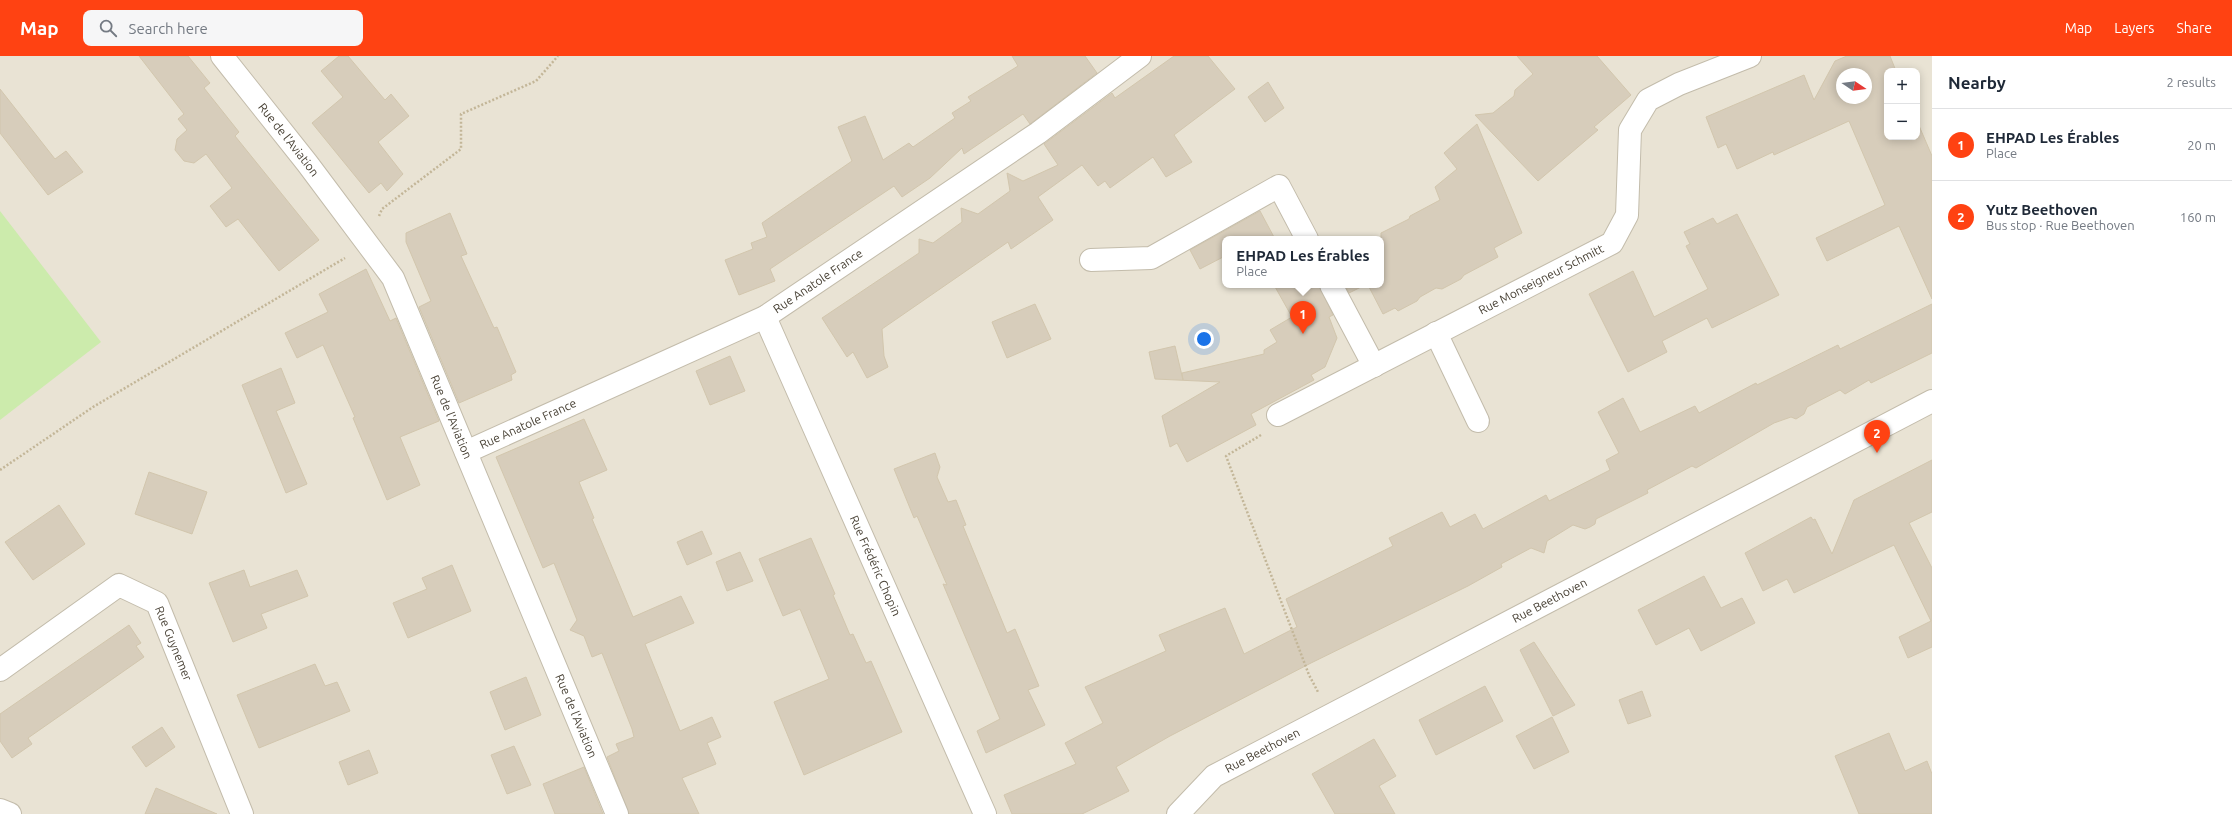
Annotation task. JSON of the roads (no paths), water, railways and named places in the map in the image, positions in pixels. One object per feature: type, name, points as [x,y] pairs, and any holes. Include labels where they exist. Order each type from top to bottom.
[{"type":"street","name":"Rue de l'Aviation","points":[[222,56],[307,163],[393,278],[617,814]]},
{"type":"street","name":"Rue Anatole France","points":[[466,452],[765,317],[1038,133],[1140,56]]},
{"type":"street","name":"Rue Monseigneur Schmitt","points":[[1278,415],[1612,242],[1627,215],[1630,130],[1648,100],[1679,84],[1750,56]]},
{"type":"street","points":[[1091,260],[1151,258],[1279,186],[1305,236]]},
{"type":"street","points":[[1333,288],[1374,366]]},
{"type":"street","name":"Rue Frédéric Chopin","points":[[765,317],[985,814]]},
{"type":"street","points":[[1436,333],[1478,421]]},
{"type":"street","name":"Rue Beethoven","points":[[1178,814],[1214,776],[1330,714],[1932,401]]},
{"type":"street","name":"Rue Guynemer","points":[[0,670],[118,585],[157,603],[242,814]]},
{"type":"street","points":[[0,810],[10,814]]},
{"type":"place","name":"EHPAD Les Érables","points":[[1303,334]]},
{"type":"place","name":"Yutz Beethoven","points":[[1877,453]]}]
